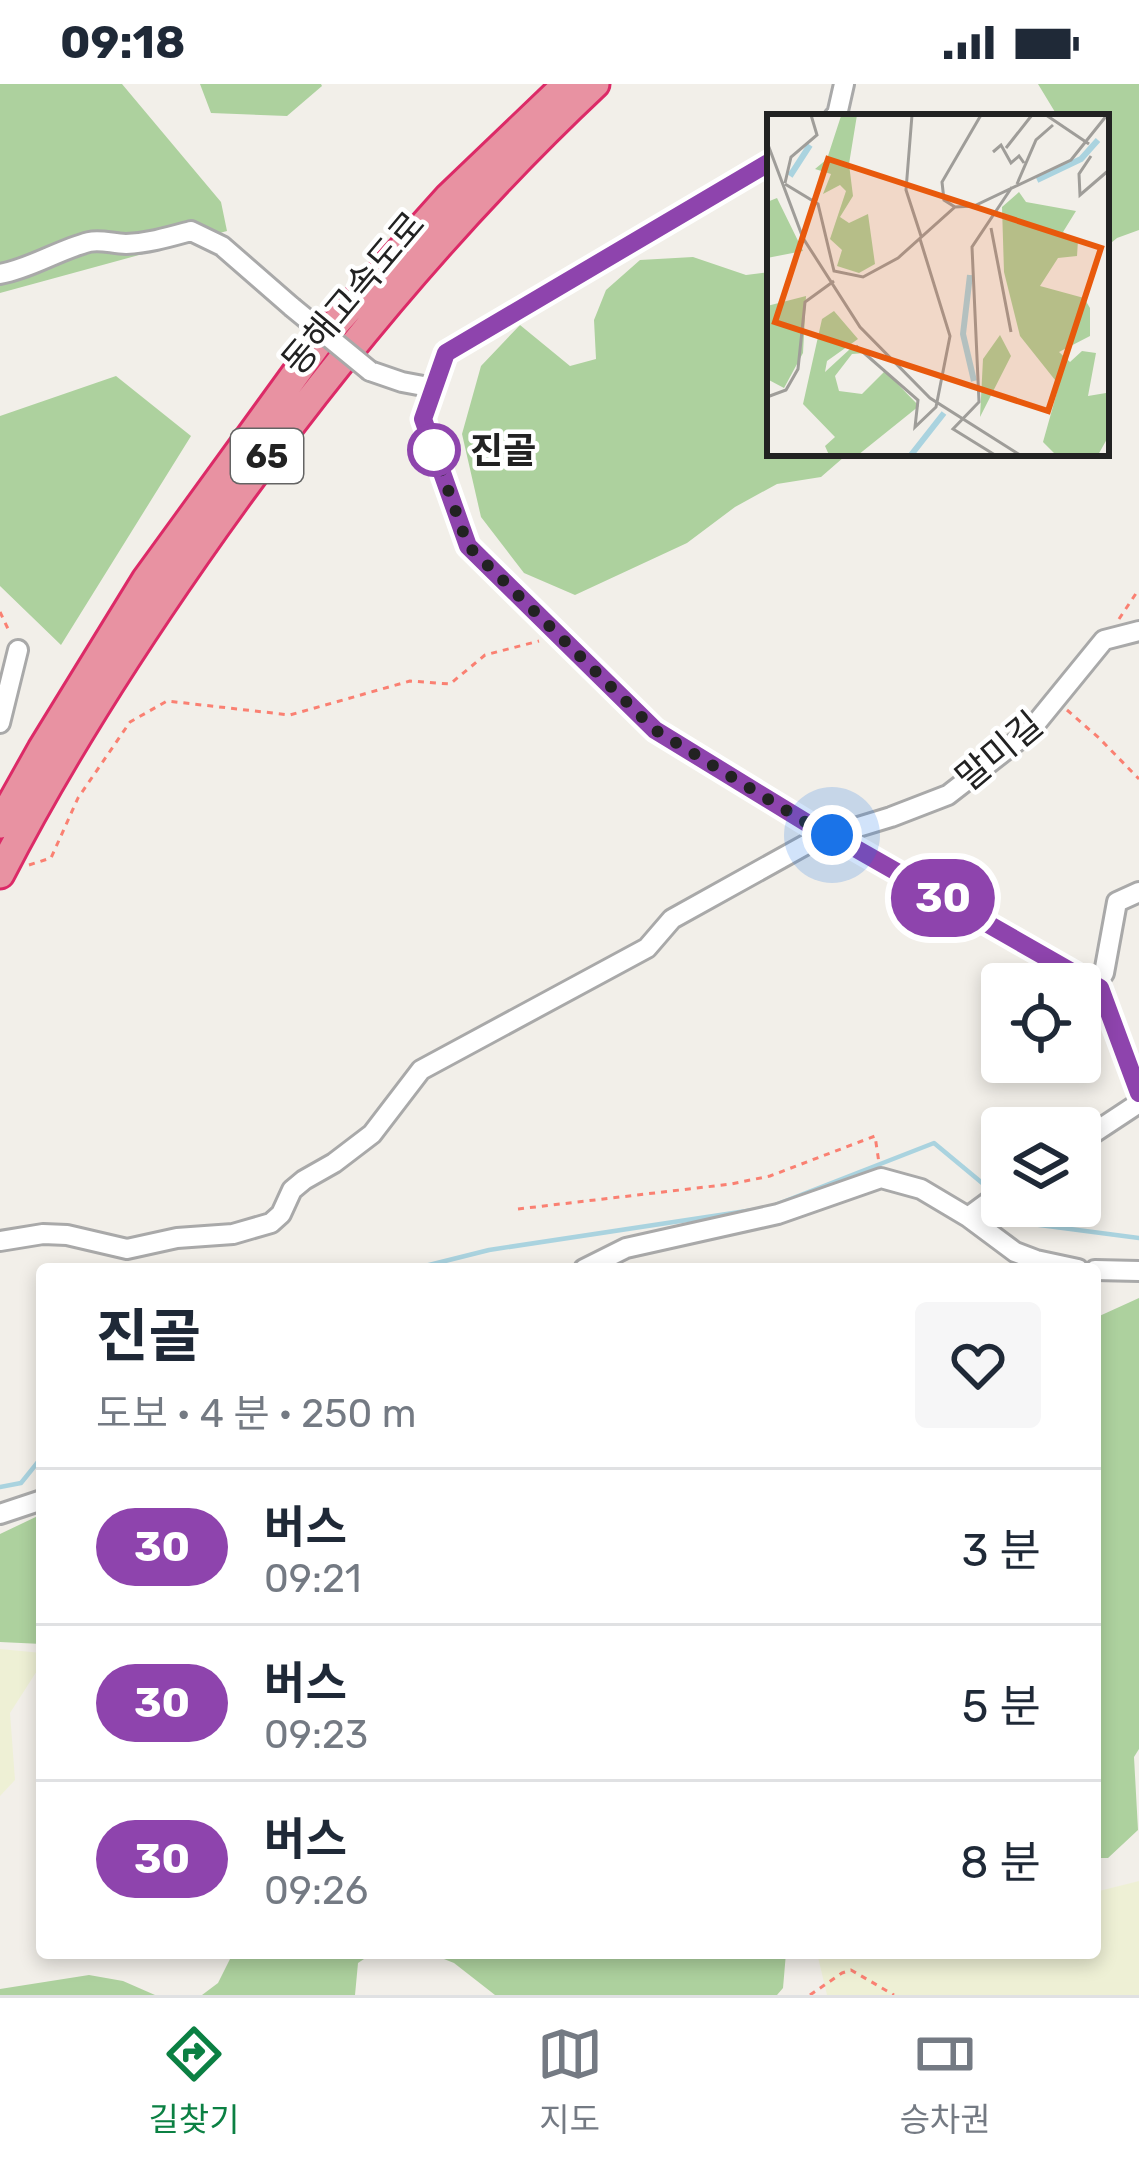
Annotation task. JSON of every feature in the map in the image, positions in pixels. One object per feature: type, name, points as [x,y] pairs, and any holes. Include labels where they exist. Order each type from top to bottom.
[{"type":"highway","name":"동해고속도로","points":[[0,824],[146,580],[318,343],[448,198],[567,84]]},
{"type":"highway","name":"동해고속도로","points":[[0,874],[123,662],[275,444],[458,225],[595,84]]},
{"type":"street","points":[[837,114],[844,84]]},
{"type":"street","points":[[767,164],[446,353],[423,419],[468,546],[655,730],[1056,963]]},
{"type":"street","points":[[0,274],[96,240],[150,242],[191,231],[222,246],[370,371],[434,388]]},
{"type":"street","points":[[1104,640],[1139,632]]},
{"type":"street","name":"말미길","points":[[0,1241],[67,1235],[127,1250],[177,1238],[232,1234],[271,1223],[281,1214],[292,1190],[372,1134],[421,1070],[647,948],[672,919],[829,834],[948,795],[1029,732],[1104,640]]},
{"type":"street","points":[[0,723],[18,650]]},
{"type":"street","points":[[1101,977],[1117,902],[1139,892]]},
{"type":"street","points":[[1101,991],[1139,1094]]},
{"type":"street","points":[[1101,1128],[1139,1103]]},
{"type":"street","points":[[596,1263],[626,1248],[778,1214],[881,1178],[973,1212],[1029,1263]]},
{"type":"street","points":[[973,1212],[981,1206]]},
{"type":"street","points":[[1101,1270],[1139,1271]]},
{"type":"street","points":[[0,1514],[36,1502]]},
{"type":"path","points":[[1104,640],[1139,589]]},
{"type":"path","points":[[0,613],[18,650]]},
{"type":"path","points":[[28,865],[51,858],[78,798],[130,722],[167,700],[290,715],[410,681],[450,684],[485,656],[561,637]]},
{"type":"path","points":[[1056,701],[1139,779]]},
{"type":"path","points":[[518,1209],[731,1184],[770,1176],[875,1136],[881,1172]]},
{"type":"path","points":[[810,1995],[851,1970],[894,1995]]},
{"type":"green space","points":[[0,84],[122,84],[221,202],[227,231],[0,293]]},
{"type":"green space","points":[[200,84],[322,86],[287,116],[211,113]]},
{"type":"green space","points":[[1038,84],[1139,84],[1139,230],[1109,245],[1109,114],[1056,114]]},
{"type":"green space","points":[[693,257],[746,275],[767,272],[767,456],[854,456],[844,457],[821,477],[777,484],[735,507],[687,543],[575,595],[524,573],[481,517],[462,434],[481,366],[520,325],[570,366],[596,359],[594,320],[606,290],[640,260]]},
{"type":"green space","points":[[116,376],[191,436],[61,645],[0,586],[0,416]]},
{"type":"green space","points":[[1139,1298],[1139,1749],[1134,1757],[1138,1830],[1108,1858],[1101,1858],[1101,1315]]},
{"type":"green space","points":[[36,1517],[36,1644],[0,1642],[0,1534]]},
{"type":"green space","points":[[0,1649],[36,1652],[36,1672],[10,1713],[15,1780],[0,1796]]},
{"type":"green space","points":[[1139,1881],[1139,1995],[827,1995],[818,1959],[1101,1959],[1101,1890]]},
{"type":"green space","points":[[230,1959],[364,1959],[358,1963],[355,1995],[202,1995],[218,1983]]},
{"type":"green space","points":[[444,1959],[785,1959],[783,1988],[777,1995],[495,1995]]},
{"type":"green space","points":[[89,1975],[123,1981],[155,1995],[0,1995],[0,1989]]},
{"type":"waterway","points":[[770,1207],[934,1143],[981,1182]]},
{"type":"waterway","points":[[437,1263],[489,1250],[753,1210]]},
{"type":"waterway","points":[[1055,1227],[1139,1238]]},
{"type":"waterway","points":[[0,1487],[21,1483],[36,1464]]},
{"type":"bus line","name":"30","points":[[767,164],[446,353],[423,419],[468,546],[655,730],[825,834],[1100,988],[1139,1093]]},
{"type":"place","name":"진골","points":[[434,450]]},
{"type":"route","points":[[434,450],[468,546],[655,730],[832,835]]}]
